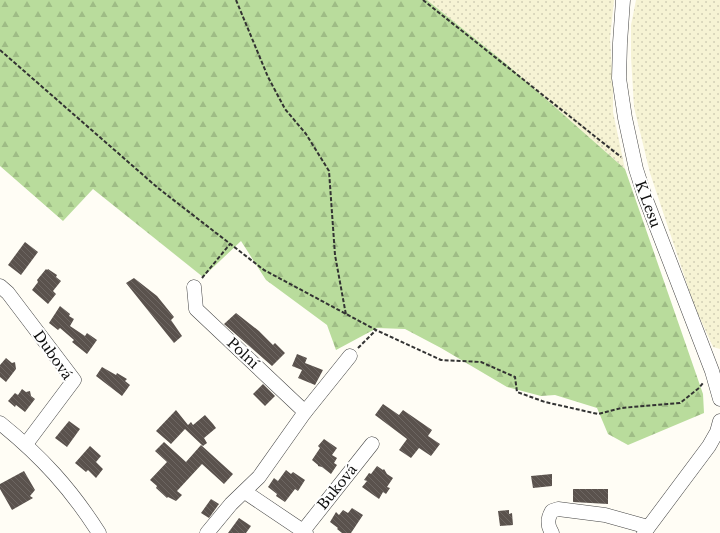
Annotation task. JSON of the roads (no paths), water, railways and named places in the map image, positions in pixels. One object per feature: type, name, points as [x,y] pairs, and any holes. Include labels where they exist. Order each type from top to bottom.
[{"type":"street","name":"K Lesu","points":[[623,0],[619,78],[625,118],[636,169],[645,197],[712,371],[720,399]]},
{"type":"street","name":"Dubová","points":[[0,286],[8,293],[74,380],[26,444]]},
{"type":"street","name":"Polní","points":[[194,287],[196,309],[306,412]]},
{"type":"street","points":[[207,533],[231,504],[259,477],[306,412],[350,356]]},
{"type":"street","points":[[552,533],[548,527],[548,518],[552,511],[558,509],[605,515],[646,530],[709,446],[717,432],[720,421]]},
{"type":"street","points":[[0,423],[26,444],[51,469],[74,495],[99,533]]},
{"type":"street","name":"Buková","points":[[244,492],[304,532],[372,444]]}]
